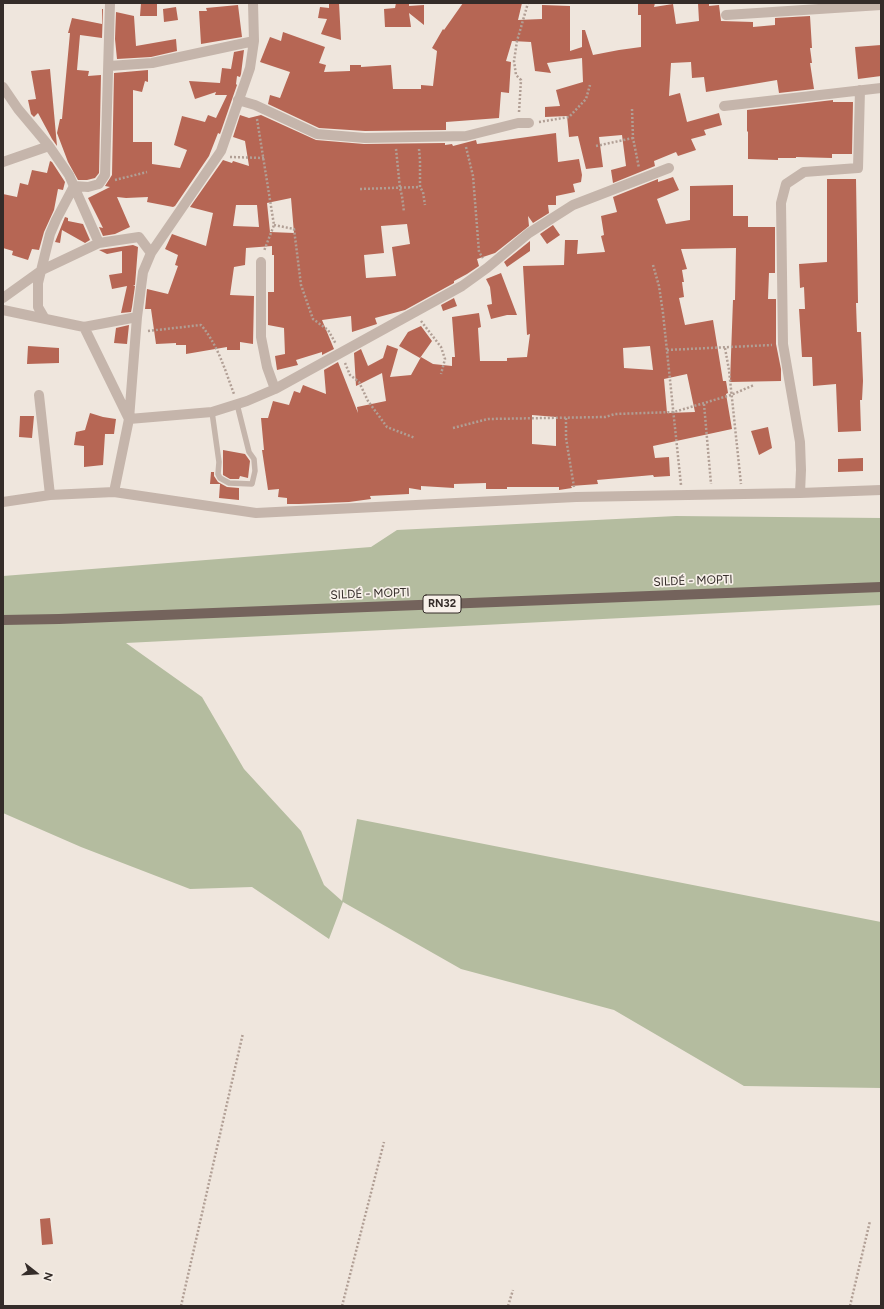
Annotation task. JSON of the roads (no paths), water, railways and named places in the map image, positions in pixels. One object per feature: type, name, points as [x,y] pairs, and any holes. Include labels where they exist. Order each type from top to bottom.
[{"type":"main road","name":"SILDÉ - MOPTI","points":[[3,620],[99,618],[881,587]]},
{"type":"street","points":[[74,186],[88,187],[99,184],[105,175],[110,3]]},
{"type":"street","points":[[114,492],[130,419],[137,317],[143,272],[151,253],[220,151],[250,68],[254,41],[253,3]]},
{"type":"street","points":[[726,15],[881,5]]},
{"type":"street","points":[[109,66],[152,63],[254,41]]},
{"type":"street","points":[[3,87],[18,109],[49,146],[69,175],[99,243]]},
{"type":"street","points":[[724,106],[881,88]]},
{"type":"street","points":[[800,493],[800,442],[783,344],[781,203],[786,184],[804,172],[858,168],[860,90]]},
{"type":"street","points":[[238,100],[255,105],[317,134],[365,138],[395,136],[466,136],[524,123]]},
{"type":"street","points":[[3,162],[49,146]]},
{"type":"street","points":[[130,419],[212,412],[275,389],[462,286],[530,233],[573,205],[669,168]]},
{"type":"street","points":[[45,319],[38,307],[38,283],[50,234],[74,186]]},
{"type":"street","points":[[3,298],[42,270],[99,243],[139,237],[151,253]]},
{"type":"street","points":[[261,262],[261,337],[266,367],[275,389]]},
{"type":"street","points":[[3,310],[84,327],[137,317]]},
{"type":"street","points":[[84,327],[130,419]]},
{"type":"street","points":[[39,395],[50,495]]},
{"type":"street","points":[[3,502],[50,495],[114,492],[256,513],[576,497],[881,490]]},
{"type":"lane","points":[[212,412],[219,462],[218,474],[220,478],[229,483],[252,484],[255,471],[254,459],[248,452],[237,404]]}]
